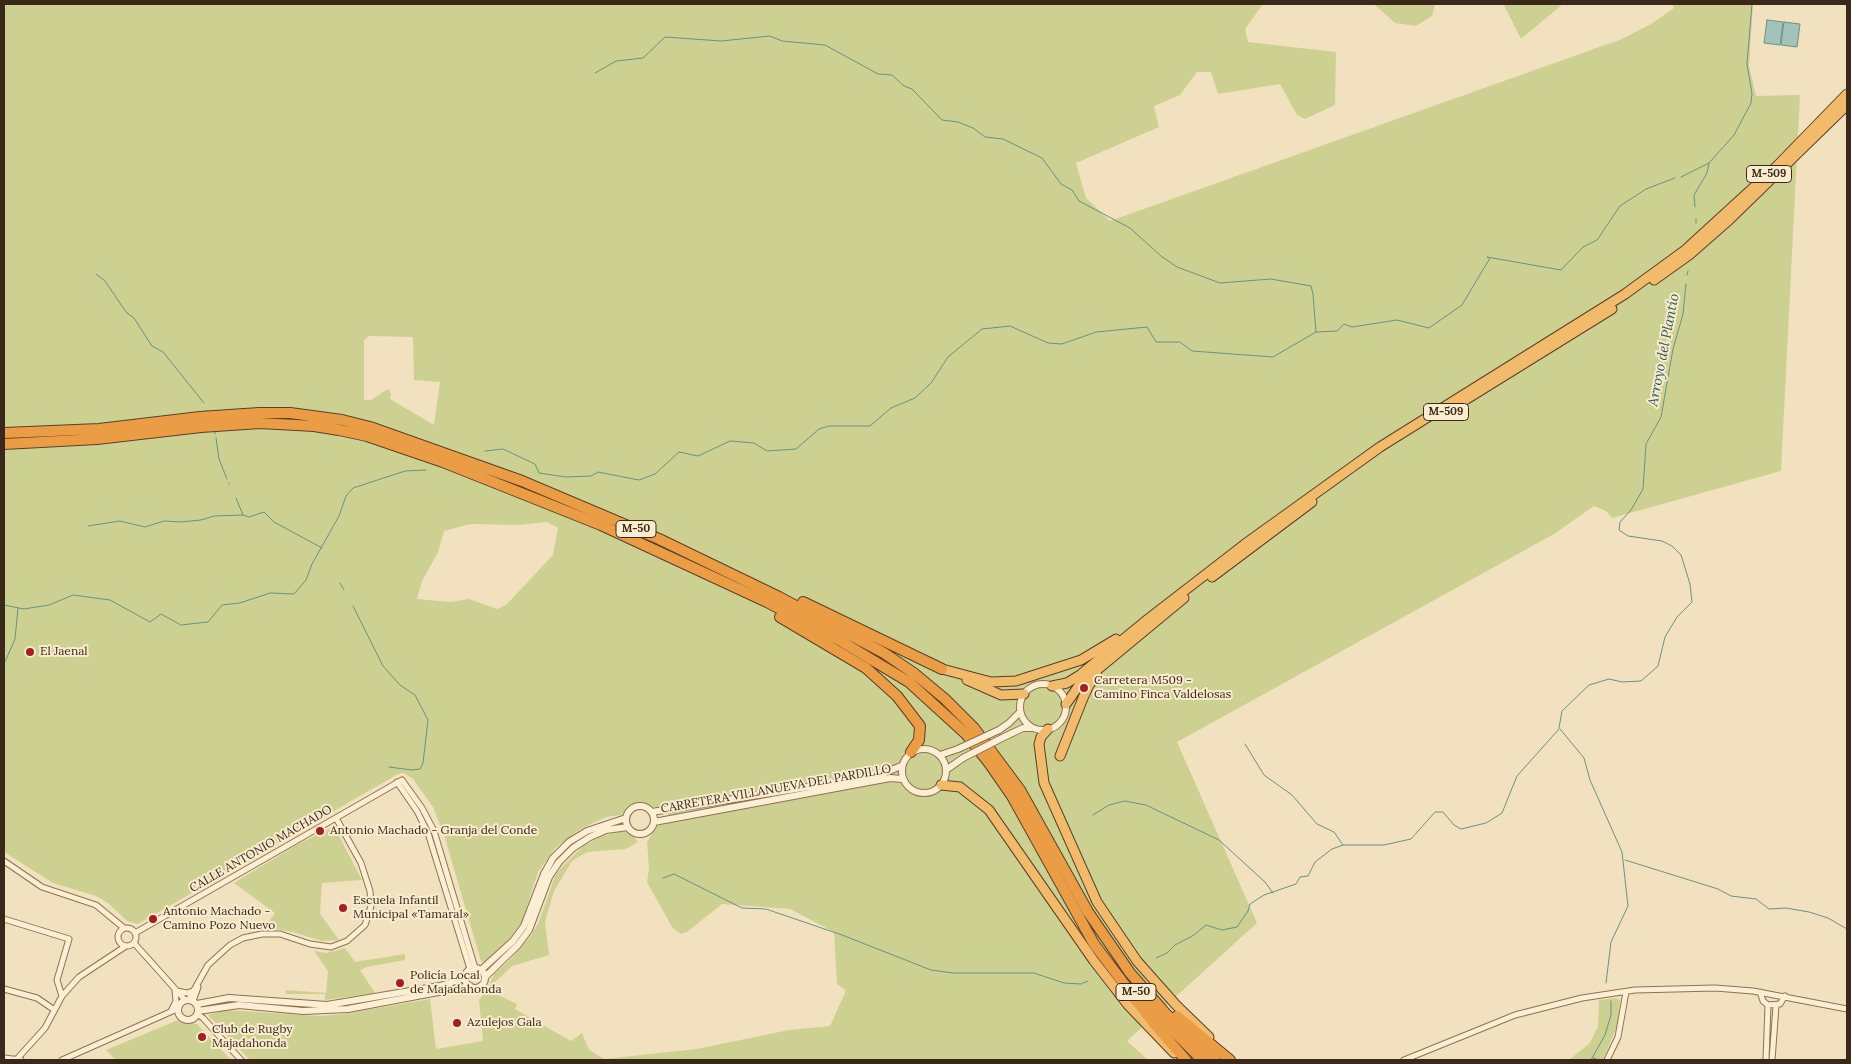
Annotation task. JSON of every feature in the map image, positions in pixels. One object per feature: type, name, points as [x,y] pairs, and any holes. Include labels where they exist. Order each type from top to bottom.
[{"type":"highway","name":"M-509","points":[[1066,704],[1080,684],[1140,634],[1245,552],[1387,449],[1601,316],[1689,255],[1729,220],[1824,122],[1847,94]]},
{"type":"highway","name":"M-509","points":[[1052,686],[1067,683],[1080,676],[1148,619],[1244,544],[1380,447],[1625,294],[1684,251],[1824,122],[1847,105]]},
{"type":"highway","name":"M-50","points":[[4,434],[98,429],[200,417],[259,413],[324,417],[370,427],[522,481],[659,539],[779,597],[852,635],[915,674],[945,699],[974,728],[1020,790],[1067,876],[1130,973],[1166,1015],[1215,1060]]},
{"type":"highway","name":"M-50","points":[[4,444],[97,439],[201,426],[260,423],[331,428],[367,436],[443,462],[601,525],[767,602],[839,640],[909,682],[939,707],[966,734],[1006,788],[1079,915],[1134,990],[1161,1020],[1202,1060]]},
{"type":"highway","points":[[659,539],[716,562],[1001,695],[1024,694]]},
{"type":"highway","points":[[942,669],[991,682],[1003,683],[1081,660],[1116,639],[1208,568],[1244,544]]},
{"type":"highway","points":[[663,554],[685,568],[769,610],[866,668],[898,696],[917,721],[921,735],[911,752]]},
{"type":"highway","points":[[1060,756],[1089,685],[1140,634]]},
{"type":"highway","points":[[1048,729],[1041,737],[1039,744],[1044,783],[1096,902],[1138,961],[1176,1006],[1236,1060]]},
{"type":"highway","points":[[941,785],[960,787],[989,810],[1094,961],[1128,1005],[1181,1060]]},
{"type":"highway","points":[[1079,915],[1094,944],[1155,1025],[1186,1060]]},
{"type":"highway","points":[[1112,947],[1171,1010],[1230,1060]]},
{"type":"street","name":"M-509","points":[[1024,694],[1040,685],[1052,686]]},
{"type":"street","points":[[1052,686],[1058,691],[1066,704]]},
{"type":"street","points":[[940,755],[999,730],[1009,723],[1020,712],[1024,694]]},
{"type":"street","name":"M-509","points":[[1048,729],[1061,721],[1066,704]]},
{"type":"street","points":[[1020,712],[1023,719],[1032,728]]},
{"type":"street","points":[[946,770],[940,755],[929,749],[911,752],[902,766],[902,779],[910,789],[921,793],[929,793],[941,785],[946,770],[963,758],[1023,728],[1048,729]]},
{"type":"street","name":"CARRETERA VILLANUEVA DEL PARDILLO","points":[[652,812],[877,776],[902,766]]},
{"type":"street","name":"CARRETERA VILLANUEVA DEL PARDILLO","points":[[654,822],[890,778],[902,779]]},
{"type":"street","name":"CALLE ANTONIO MACHADO","points":[[136,933],[336,818],[401,784],[428,833],[476,969]]},
{"type":"street","points":[[637,806],[648,808],[652,812],[654,822],[652,828],[641,834],[632,831],[628,827],[626,818],[628,813],[637,806]]},
{"type":"street","points":[[196,1008],[195,992],[208,965],[217,955],[244,938],[262,934],[280,934],[310,944],[331,947],[347,941],[366,925],[371,906],[370,891],[361,863],[336,818]]},
{"type":"street","points":[[62,1060],[169,1014],[229,998],[327,1004],[440,986],[465,978],[513,941],[524,926],[544,874],[553,858],[569,842],[587,831],[626,818]]},
{"type":"street","points":[[196,1008],[239,1005],[303,1011],[348,1009],[470,986],[480,987],[485,977],[518,944],[529,930],[549,877],[559,862],[573,848],[590,837],[606,830],[628,827]]},
{"type":"street","points":[[4,861],[42,887],[96,904],[124,928],[130,928],[136,933],[134,943]]},
{"type":"street","points":[[4,918],[69,939],[56,980],[62,996]]},
{"type":"street","points":[[114,918],[120,943],[126,946]]},
{"type":"street","points":[[110,955],[118,936],[124,928]]},
{"type":"street","points":[[4,1058],[18,1060],[44,1028],[62,996],[80,977],[110,955],[134,943]]},
{"type":"street","points":[[134,943],[174,990],[196,1008],[241,1060]]},
{"type":"street","points":[[476,969],[485,977]]},
{"type":"street","points":[[465,978],[470,986]]},
{"type":"street","points":[[1404,1060],[1516,1015],[1582,998],[1626,992],[1715,988],[1760,992],[1847,1009]]},
{"type":"street","points":[[4,989],[38,998],[53,1009]]},
{"type":"street","points":[[174,990],[188,993],[195,992]]},
{"type":"street","points":[[169,1014],[175,1004],[174,990]]},
{"type":"street","points":[[178,1012],[184,1020],[196,1008],[198,999],[195,992]]},
{"type":"street","points":[[1607,1060],[1618,1037],[1626,992]]},
{"type":"street","points":[[1760,992],[1763,1001],[1768,1005],[1776,1006],[1780,1004],[1785,996]]},
{"type":"street","points":[[1766,1060],[1768,1005]]},
{"type":"street","points":[[1772,1060],[1776,1006]]},
{"type":"green space","points":[[4,4],[1263,4],[1245,29],[1248,42],[1336,52],[1335,105],[1305,119],[1297,115],[1280,84],[1218,94],[1211,72],[1197,72],[1180,95],[1154,106],[1159,127],[1076,163],[1086,198],[1110,221],[1622,39],[1651,24],[1674,8],[1672,4],[1753,4],[1749,66],[1756,96],[1800,95],[1781,471],[1612,518],[1606,511],[1594,506],[1554,534],[1177,742],[1257,923],[1127,1041],[1148,1060],[250,1060],[208,1015],[225,1010],[320,1016],[343,1014],[430,999],[436,1049],[483,1041],[479,1000],[487,990],[517,1004],[515,1009],[571,1041],[582,1033],[589,1050],[604,1059],[697,1049],[789,1030],[830,1026],[845,993],[845,990],[837,984],[834,932],[790,909],[722,904],[687,932],[681,934],[672,927],[647,882],[649,868],[647,842],[657,826],[668,823],[667,807],[656,808],[646,804],[634,804],[621,815],[606,817],[580,829],[555,848],[538,872],[522,922],[510,938],[484,963],[481,961],[444,835],[433,807],[413,779],[404,773],[398,774],[138,924],[127,921],[108,903],[96,896],[53,883],[4,852]],"holes":[[[369,336],[413,337],[414,380],[440,382],[434,425],[390,399],[391,394],[388,389],[371,400],[364,400],[364,340]],[[547,522],[558,528],[553,555],[506,605],[497,609],[469,599],[451,602],[417,599],[422,581],[438,552],[444,531],[470,524],[519,525]]]},
{"type":"green space","points":[[1374,4],[1435,4],[1432,16],[1416,26],[1395,23]]},
{"type":"green space","points":[[1563,4],[1521,39],[1504,5]]},
{"type":"green space","points":[[331,828],[336,830],[362,880],[322,883],[320,914],[339,940],[322,941],[293,932],[267,928],[267,924],[275,913],[234,883],[296,845]]},
{"type":"green space","points":[[624,831],[631,834],[638,842],[626,849],[587,852],[572,861],[554,891],[545,922],[549,955],[512,966],[487,990],[494,974],[510,960],[532,934],[539,922],[555,876],[561,868],[583,846],[603,836]]},
{"type":"green space","points":[[345,948],[355,962],[405,954],[405,960],[366,967],[360,970],[375,993],[325,1000],[325,994],[286,994],[286,990],[326,993],[328,971],[314,951],[326,953]]},
{"type":"green space","points":[[1615,998],[1620,1000],[1618,1024],[1603,1060],[1569,1060],[1589,1044],[1598,1027],[1599,1000]]},
{"type":"green space","points":[[178,1020],[197,1024],[231,1060],[116,1060],[106,1050]]},
{"type":"water","points":[[1767,20],[1783,22],[1780,45],[1764,43]]},
{"type":"water","points":[[1784,22],[1800,24],[1797,47],[1781,45]]},
{"type":"waterway","name":"Arroyo del Plantío","points":[[1695,207],[1694,195],[1707,173],[1709,163],[1734,135],[1751,103],[1752,94],[1747,64],[1752,4]]},
{"type":"waterway","points":[[595,73],[616,61],[643,58],[665,37],[721,41],[770,36],[782,41],[825,45],[878,74],[892,75],[904,86],[912,89],[942,120],[958,122],[973,128],[985,137],[1003,139],[1042,158],[1061,184],[1072,190],[1079,201],[1130,228],[1161,256],[1177,267],[1220,283],[1271,279],[1311,286],[1316,332]]},
{"type":"waterway","points":[[1681,177],[1709,163]]},
{"type":"waterway","points":[[485,451],[503,449],[535,464],[539,473],[566,477],[591,476],[598,472],[639,480],[655,474],[679,452],[698,456],[730,441],[754,443],[767,451],[796,449],[819,429],[829,426],[870,426],[891,408],[915,398],[931,383],[948,357],[982,329],[1010,326],[1048,343],[1062,344],[1096,332],[1147,327],[1156,342],[1180,342],[1192,351],[1273,357],[1316,332],[1337,331],[1344,324],[1352,327],[1397,320],[1429,328],[1462,305],[1490,258],[1487,257],[1561,270],[1583,247],[1597,240],[1620,206],[1646,189],[1675,178]]},
{"type":"waterway","name":"Arroyo del Plantío","points":[[1687,275],[1688,271]]},
{"type":"waterway","points":[[96,274],[105,281],[126,312],[134,318],[152,346],[163,352],[204,403]]},
{"type":"waterway","name":"Arroyo del Plantío","points":[[1559,728],[1562,711],[1589,685],[1609,679],[1622,682],[1641,681],[1658,666],[1665,637],[1677,617],[1692,602],[1690,584],[1681,555],[1672,546],[1662,541],[1628,536],[1619,530],[1620,522],[1631,510],[1643,489],[1646,444],[1661,417],[1673,349],[1683,314],[1686,284]]},
{"type":"waterway","points":[[216,438],[219,459],[227,479]]},
{"type":"waterway","points":[[4,605],[24,609],[49,605],[73,595],[110,600],[150,622],[161,614],[181,625],[208,622],[222,605],[240,603],[270,593],[294,594],[306,580],[312,564],[339,516],[346,496],[353,488],[405,471],[426,470]]},
{"type":"waterway","points":[[236,498],[243,515],[249,517],[264,512],[274,522],[322,548]]},
{"type":"waterway","points":[[88,526],[120,521],[145,527],[164,521],[181,522],[201,520],[214,516],[243,515]]},
{"type":"waterway","points":[[340,583],[344,590]]},
{"type":"waterway","points":[[353,606],[383,666],[400,685],[415,695],[428,720],[423,763],[420,769],[412,770],[389,767]]},
{"type":"waterway","points":[[4,664],[15,639],[18,608]]},
{"type":"waterway","points":[[1156,958],[1167,953],[1175,945],[1194,935],[1206,925],[1222,930],[1237,927],[1248,911],[1250,904],[1264,895],[1296,884],[1300,877],[1308,876],[1315,862],[1332,849],[1343,845],[1384,845],[1411,839],[1435,812],[1443,812],[1454,825],[1461,829],[1486,823],[1502,813],[1517,776],[1559,729]]},
{"type":"waterway","name":"Arroyo del Plantío","points":[[1560,729],[1584,758],[1590,780],[1622,852],[1628,906],[1611,942],[1606,983]]},
{"type":"waterway","points":[[1245,744],[1264,775],[1292,795],[1317,824],[1334,832],[1343,845]]},
{"type":"waterway","points":[[1093,815],[1109,805],[1125,801],[1146,805],[1219,840],[1265,882],[1273,893]]},
{"type":"waterway","points":[[1625,860],[1718,889],[1731,896],[1756,899],[1769,909],[1786,908],[1809,912],[1828,918],[1847,929]]},
{"type":"waterway","points":[[663,878],[674,874],[742,908],[766,909],[842,935],[931,970],[953,973],[1034,973],[1064,983],[1081,984],[1088,981]]},
{"type":"waterway","points":[[1591,1060],[1605,1035],[1611,1015],[1611,1001]]},
{"type":"waterway","points":[[1593,1058],[1599,1060]]},
{"type":"place","name":"El Jaenal","points":[[30,652]]},
{"type":"place","name":"Carretera M509 - Camino Finca Valdelosas","points":[[1084,688]]},
{"type":"place","name":"Antonio Machado - Granja del Conde","points":[[320,831]]},
{"type":"place","name":"Escuela Infantil Municipal «Tamaral»","points":[[343,908]]},
{"type":"place","name":"Antonio Machado - Camino Pozo Nuevo","points":[[153,919]]},
{"type":"place","name":"Policía Local de Majadahonda","points":[[400,983]]},
{"type":"place","name":"Azulejos Gala","points":[[457,1023]]},
{"type":"place","name":"Club de Rugby Majadahonda","points":[[202,1037]]}]
